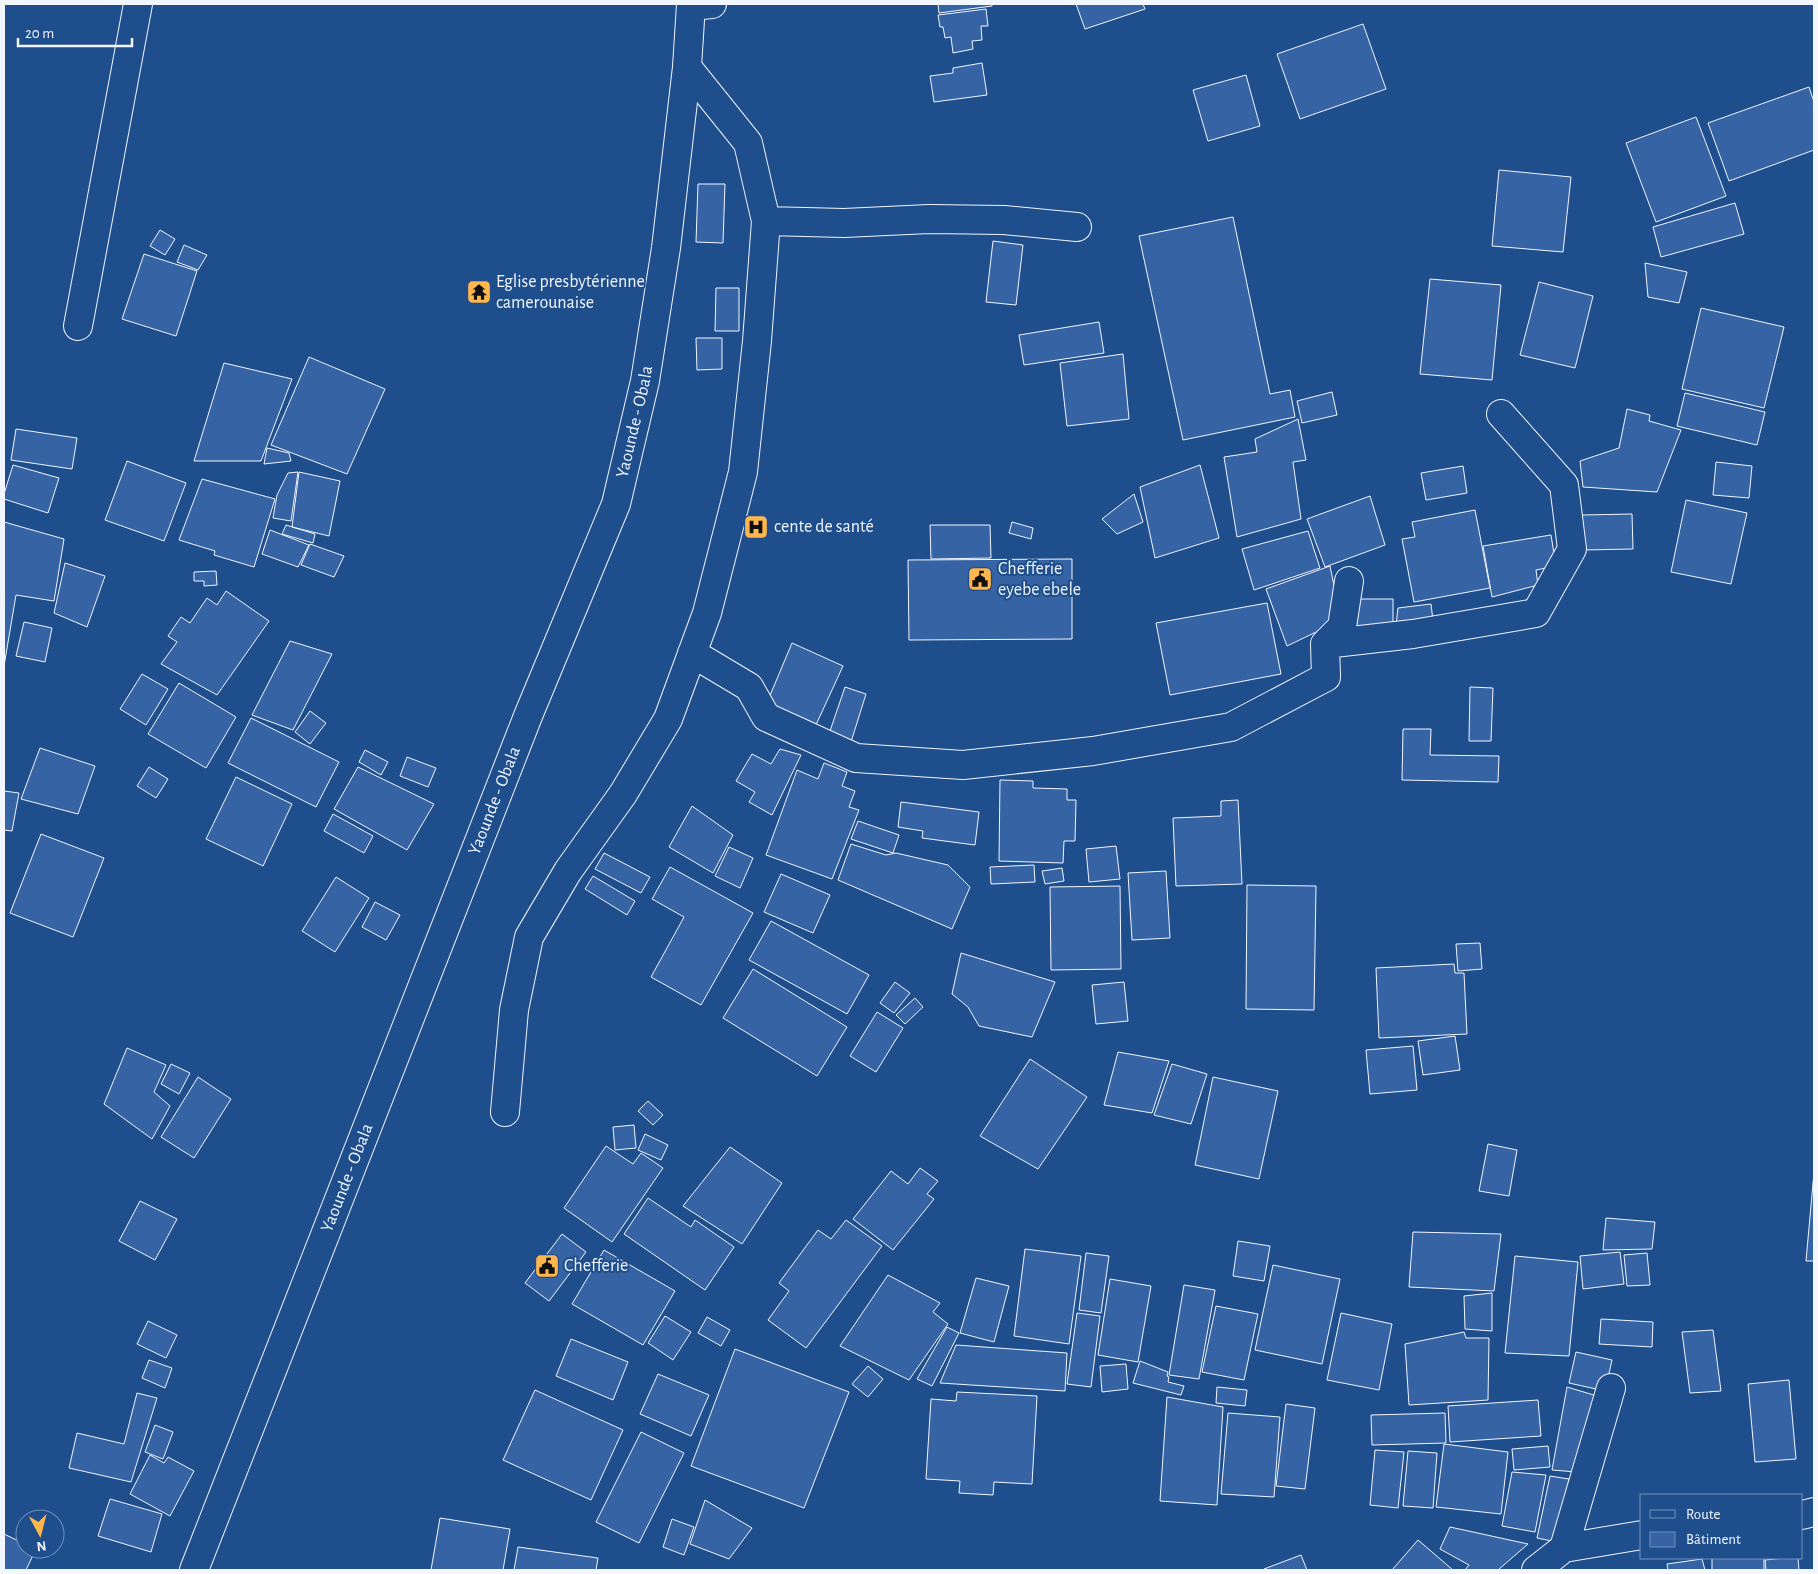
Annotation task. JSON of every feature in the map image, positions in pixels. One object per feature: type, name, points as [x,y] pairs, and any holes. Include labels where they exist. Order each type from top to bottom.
[{"type":"main road","points":[[78,326],[138,4]]},
{"type":"main road","name":"Yaounde - Obala","points":[[194,1570],[521,734],[616,504],[644,381],[666,248],[687,68],[698,4]]},
{"type":"main road","points":[[505,1112],[514,1010],[529,937],[568,871],[623,794],[668,719],[707,613],[743,472],[757,341],[766,221],[748,143],[687,68]]},
{"type":"main road","points":[[766,221],[844,223],[929,219],[1004,220],[1077,227]]},
{"type":"main road","points":[[1325,644],[1413,634],[1536,613],[1572,549],[1564,485],[1501,414]]},
{"type":"main road","points":[[692,653],[749,687],[766,717],[856,758],[963,765],[1093,751],[1231,727],[1326,677],[1325,644],[1342,627],[1349,581]]},
{"type":"main road","points":[[1564,1548],[1611,1388]]},
{"type":"main road","points":[[1536,1570],[1564,1548],[1640,1535]]},
{"type":"building","points":[[938,4],[992,4],[992,6],[939,13]]},
{"type":"building","points":[[1076,4],[1143,4],[1145,9],[1085,29]]},
{"type":"building","points":[[986,9],[988,26],[981,26],[982,40],[972,41],[973,49],[953,53],[951,37],[945,38],[943,27],[940,27],[938,15]]},
{"type":"building","points":[[1363,24],[1386,89],[1300,119],[1277,54]]},
{"type":"building","points":[[982,63],[987,95],[934,102],[930,76],[953,73],[953,68]]},
{"type":"building","points":[[1246,75],[1260,126],[1208,141],[1193,90]]},
{"type":"building","points":[[1809,87],[1814,102],[1814,150],[1729,181],[1708,123]]},
{"type":"building","points":[[1696,117],[1726,196],[1656,222],[1626,143]]},
{"type":"building","points":[[1499,170],[1571,177],[1563,252],[1492,246]]},
{"type":"building","points":[[698,184],[725,184],[723,243],[696,242]]},
{"type":"building","points":[[1735,203],[1744,234],[1661,257],[1653,227]]},
{"type":"building","points":[[1233,217],[1270,394],[1290,390],[1295,417],[1183,440],[1139,236]]},
{"type":"building","points":[[160,230],[175,239],[165,255],[150,246]]},
{"type":"building","points":[[993,241],[1023,245],[1016,305],[986,302]]},
{"type":"building","points":[[184,245],[207,255],[198,270],[177,262]]},
{"type":"building","points":[[144,254],[197,271],[176,336],[122,319]]},
{"type":"building","points":[[1645,263],[1687,272],[1679,303],[1648,297]]},
{"type":"building","points":[[1430,279],[1501,285],[1492,380],[1420,374]]},
{"type":"building","points":[[1539,282],[1593,296],[1575,368],[1520,355]]},
{"type":"building","points":[[716,288],[739,288],[739,331],[715,331]]},
{"type":"building","points":[[1701,308],[1784,327],[1764,408],[1682,389]]},
{"type":"building","points":[[1099,322],[1104,353],[1024,365],[1019,335]]},
{"type":"building","points":[[696,338],[722,338],[722,369],[697,370]]},
{"type":"building","points":[[1123,354],[1129,419],[1067,426],[1060,363]]},
{"type":"building","points":[[309,357],[385,389],[347,474],[271,445]]},
{"type":"building","points":[[224,363],[292,379],[261,461],[194,461]]},
{"type":"building","points":[[1332,392],[1337,415],[1302,423],[1297,401]]},
{"type":"building","points":[[1685,393],[1765,412],[1757,445],[1677,426]]},
{"type":"building","points":[[1627,409],[1650,415],[1649,421],[1681,430],[1657,492],[1583,487],[1580,461],[1619,448]]},
{"type":"building","points":[[1298,419],[1306,460],[1293,462],[1301,519],[1237,537],[1224,457],[1257,452],[1255,439]]},
{"type":"building","points":[[16,429],[77,438],[72,469],[11,460]]},
{"type":"building","points":[[267,448],[289,453],[291,461],[264,464]]},
{"type":"building","points":[[127,461],[186,483],[164,541],[105,520]]},
{"type":"building","points":[[1716,462],[1752,466],[1749,498],[1713,495]]},
{"type":"building","points":[[13,465],[59,478],[48,513],[4,499]]},
{"type":"building","points":[[1200,465],[1219,538],[1155,558],[1140,487]]},
{"type":"building","points":[[1463,466],[1467,493],[1426,500],[1421,473]]},
{"type":"building","points":[[298,472],[291,521],[273,518],[277,495],[288,473]]},
{"type":"building","points":[[299,472],[340,481],[329,536],[292,527]]},
{"type":"building","points":[[202,479],[275,499],[254,567],[214,555],[215,551],[179,540]]},
{"type":"building","points":[[1134,494],[1143,522],[1117,534],[1102,519]]},
{"type":"building","points":[[1370,496],[1385,545],[1325,567],[1307,519]]},
{"type":"building","points":[[1686,500],[1747,513],[1731,584],[1671,572]]},
{"type":"building","points":[[1475,510],[1490,588],[1414,602],[1402,539],[1415,537],[1412,522]]},
{"type":"building","points":[[1632,514],[1633,549],[1583,550],[1582,515]]},
{"type":"building","points":[[4,522],[64,539],[54,601],[16,595],[4,666]]},
{"type":"building","points":[[1012,522],[1033,528],[1031,539],[1009,533]]},
{"type":"building","points":[[286,525],[315,534],[313,543],[282,534]]},
{"type":"building","points":[[930,525],[990,525],[991,558],[931,559]]},
{"type":"building","points":[[270,530],[309,545],[298,567],[262,554]]},
{"type":"building","points":[[1308,531],[1320,568],[1254,590],[1242,549]]},
{"type":"building","points":[[1551,535],[1556,566],[1536,570],[1538,585],[1492,597],[1483,546]]},
{"type":"building","points":[[310,544],[344,556],[334,577],[301,565]]},
{"type":"building","points":[[1072,559],[1072,639],[909,640],[908,560]]},
{"type":"building","points":[[65,563],[105,576],[87,627],[54,613]]},
{"type":"building","points":[[1330,566],[1341,620],[1287,646],[1266,589]]},
{"type":"building","points":[[216,571],[217,585],[204,586],[204,581],[194,581],[194,572]]},
{"type":"building","points":[[226,591],[269,621],[217,695],[161,664],[177,642],[168,636],[181,617],[190,623],[207,598],[217,605]]},
{"type":"building","points":[[1346,599],[1393,599],[1393,634],[1346,634]]},
{"type":"building","points":[[1267,603],[1281,674],[1170,695],[1156,623]]},
{"type":"building","points":[[1431,604],[1434,629],[1395,633],[1398,608]]},
{"type":"building","points":[[24,622],[52,628],[45,662],[16,656]]},
{"type":"building","points":[[290,641],[332,654],[293,730],[252,715]]},
{"type":"building","points":[[792,643],[843,666],[815,727],[766,705]]},
{"type":"building","points":[[142,674],[168,689],[146,725],[120,709]]},
{"type":"building","points":[[179,683],[236,717],[206,768],[148,734]]},
{"type":"building","points":[[845,687],[866,694],[851,742],[829,734]]},
{"type":"building","points":[[1470,687],[1493,688],[1491,741],[1469,741]]},
{"type":"building","points":[[310,711],[326,723],[310,744],[295,732]]},
{"type":"building","points":[[251,718],[339,762],[316,807],[228,763]]},
{"type":"building","points":[[1403,729],[1431,729],[1430,755],[1499,756],[1498,782],[1402,780]]},
{"type":"building","points":[[40,748],[95,766],[78,814],[21,799]]},
{"type":"building","points":[[780,749],[801,755],[772,815],[749,802],[755,792],[736,781],[752,754],[771,764]]},
{"type":"building","points":[[365,750],[388,762],[381,775],[359,762]]},
{"type":"building","points":[[407,757],[436,768],[428,787],[400,776]]},
{"type":"building","points":[[824,763],[847,772],[842,786],[855,791],[849,807],[859,810],[832,879],[766,855],[797,770],[818,779]]},
{"type":"building","points":[[149,767],[168,779],[156,798],[137,786]]},
{"type":"building","points":[[358,767],[434,804],[407,850],[334,809]]},
{"type":"building","points":[[236,777],[292,804],[263,866],[206,839]]},
{"type":"building","points":[[1000,780],[1033,781],[1033,788],[1067,789],[1067,800],[1076,800],[1075,841],[1064,841],[1063,863],[999,861]]},
{"type":"building","points":[[4,791],[19,793],[12,831],[4,830]]},
{"type":"building","points":[[1238,800],[1242,884],[1176,886],[1173,818],[1221,816],[1221,801]]},
{"type":"building","points":[[901,802],[979,812],[975,845],[922,838],[923,831],[898,827]]},
{"type":"building","points":[[692,806],[733,835],[713,873],[669,847]]},
{"type":"building","points":[[333,814],[373,836],[364,853],[324,831]]},
{"type":"building","points":[[858,821],[899,835],[893,853],[851,839]]},
{"type":"building","points":[[41,834],[104,858],[73,937],[10,913]]},
{"type":"building","points":[[851,844],[886,855],[896,853],[948,865],[970,887],[952,929],[838,880]]},
{"type":"building","points":[[1116,846],[1120,879],[1089,882],[1086,849]]},
{"type":"building","points":[[729,847],[753,858],[740,888],[715,876]]},
{"type":"building","points":[[604,853],[650,877],[641,893],[595,869]]},
{"type":"building","points":[[1034,865],[1035,882],[991,884],[990,867]]},
{"type":"building","points":[[670,867],[753,913],[701,1005],[651,977],[684,917],[652,899]]},
{"type":"building","points":[[1062,868],[1064,881],[1045,884],[1042,871]]},
{"type":"building","points":[[1166,871],[1170,938],[1132,940],[1128,873]]},
{"type":"building","points":[[781,874],[830,895],[813,933],[764,912]]},
{"type":"building","points":[[593,876],[635,901],[627,915],[585,889]]},
{"type":"building","points":[[336,877],[369,898],[335,952],[302,931]]},
{"type":"building","points":[[1247,885],[1316,886],[1314,1010],[1246,1009]]},
{"type":"building","points":[[1120,886],[1121,969],[1051,970],[1050,887]]},
{"type":"building","points":[[375,902],[400,915],[386,940],[362,927]]},
{"type":"building","points":[[771,921],[869,975],[847,1014],[749,960]]},
{"type":"building","points":[[1480,943],[1482,969],[1458,971],[1456,944]]},
{"type":"building","points":[[961,953],[1055,982],[1032,1037],[979,1026],[968,1007],[952,994]]},
{"type":"building","points":[[1454,964],[1455,973],[1464,973],[1467,1034],[1379,1038],[1376,968]]},
{"type":"building","points":[[753,969],[847,1027],[817,1076],[723,1018]]},
{"type":"building","points":[[895,982],[910,993],[894,1013],[880,1003]]},
{"type":"building","points":[[1124,982],[1128,1021],[1096,1024],[1092,985]]},
{"type":"building","points":[[915,998],[923,1007],[905,1024],[896,1015]]},
{"type":"building","points":[[877,1012],[903,1028],[876,1072],[850,1056]]},
{"type":"building","points":[[1455,1036],[1460,1070],[1423,1075],[1418,1041]]},
{"type":"building","points":[[1413,1046],[1417,1090],[1370,1094],[1366,1050]]},
{"type":"building","points":[[127,1048],[166,1065],[154,1092],[170,1106],[152,1139],[104,1104]]},
{"type":"building","points":[[1118,1052],[1169,1061],[1152,1113],[1104,1105]]},
{"type":"building","points":[[1030,1059],[1087,1097],[1038,1169],[980,1136]]},
{"type":"building","points":[[171,1064],[190,1073],[179,1094],[161,1084]]},
{"type":"building","points":[[1172,1064],[1207,1074],[1191,1124],[1154,1115]]},
{"type":"building","points":[[198,1077],[231,1099],[194,1158],[161,1137]]},
{"type":"building","points":[[1213,1077],[1278,1091],[1259,1179],[1195,1165]]},
{"type":"building","points":[[648,1101],[663,1115],[653,1125],[638,1111]]},
{"type":"building","points":[[634,1125],[636,1148],[615,1150],[613,1127]]},
{"type":"building","points":[[645,1134],[668,1145],[661,1160],[638,1150]]},
{"type":"building","points":[[1488,1144],[1517,1150],[1509,1196],[1479,1191]]},
{"type":"building","points":[[606,1146],[633,1164],[641,1153],[663,1168],[612,1242],[564,1208]]},
{"type":"building","points":[[730,1147],[782,1183],[742,1244],[683,1206]]},
{"type":"building","points":[[920,1168],[938,1181],[927,1194],[934,1199],[893,1250],[853,1219],[891,1171],[908,1184]]},
{"type":"building","points":[[1814,1172],[1814,1261],[1806,1261]]},
{"type":"building","points":[[648,1198],[691,1227],[695,1220],[734,1247],[705,1290],[624,1234]]},
{"type":"building","points":[[140,1201],[177,1219],[155,1260],[119,1241]]},
{"type":"building","points":[[1606,1218],[1655,1222],[1652,1249],[1603,1250]]},
{"type":"building","points":[[846,1220],[882,1246],[806,1348],[768,1320],[789,1291],[779,1283],[818,1230],[831,1239]]},
{"type":"building","points":[[1413,1232],[1501,1234],[1494,1291],[1409,1287]]},
{"type":"building","points":[[562,1234],[586,1252],[549,1301],[525,1283]]},
{"type":"building","points":[[1238,1241],[1270,1246],[1264,1281],[1233,1276]]},
{"type":"building","points":[[1025,1249],[1081,1256],[1069,1344],[1014,1336]]},
{"type":"building","points":[[604,1250],[675,1291],[643,1345],[572,1304]]},
{"type":"building","points":[[1620,1252],[1624,1284],[1583,1289],[1580,1256]]},
{"type":"building","points":[[1086,1253],[1109,1256],[1101,1313],[1079,1310]]},
{"type":"building","points":[[1647,1253],[1650,1285],[1627,1286],[1624,1255]]},
{"type":"building","points":[[1515,1256],[1578,1262],[1569,1356],[1505,1353]]},
{"type":"building","points":[[1273,1265],[1340,1279],[1322,1364],[1255,1350]]},
{"type":"building","points":[[888,1275],[940,1303],[933,1312],[948,1324],[909,1380],[840,1346]]},
{"type":"building","points":[[976,1278],[1009,1286],[994,1342],[960,1333]]},
{"type":"building","points":[[1110,1279],[1151,1286],[1138,1362],[1098,1355]]},
{"type":"building","points":[[1184,1285],[1215,1290],[1199,1379],[1169,1375]]},
{"type":"building","points":[[1492,1293],[1492,1331],[1465,1329],[1464,1296]]},
{"type":"building","points":[[1216,1306],[1258,1314],[1244,1380],[1202,1372]]},
{"type":"building","points":[[1077,1313],[1100,1316],[1091,1387],[1067,1384]]},
{"type":"building","points":[[1341,1313],[1392,1324],[1379,1390],[1327,1380]]},
{"type":"building","points":[[665,1316],[691,1332],[673,1360],[648,1343]]},
{"type":"building","points":[[707,1317],[730,1330],[721,1346],[698,1333]]},
{"type":"building","points":[[1601,1319],[1653,1322],[1652,1347],[1599,1344]]},
{"type":"building","points":[[148,1321],[177,1335],[166,1358],[137,1344]]},
{"type":"building","points":[[947,1327],[959,1333],[932,1386],[917,1379]]},
{"type":"building","points":[[1713,1330],[1721,1391],[1690,1393],[1682,1332]]},
{"type":"building","points":[[1464,1332],[1466,1338],[1489,1338],[1488,1400],[1409,1405],[1405,1344]]},
{"type":"building","points":[[571,1339],[628,1362],[613,1400],[556,1376]]},
{"type":"building","points":[[956,1345],[1067,1353],[1065,1391],[940,1383]]},
{"type":"building","points":[[735,1349],[849,1392],[804,1508],[691,1466]]},
{"type":"building","points":[[1576,1352],[1612,1360],[1605,1391],[1569,1383]]},
{"type":"building","points":[[149,1360],[172,1368],[165,1388],[142,1378]]},
{"type":"building","points":[[1140,1361],[1168,1372],[1168,1382],[1184,1386],[1181,1395],[1133,1383]]},
{"type":"building","points":[[1126,1364],[1128,1389],[1102,1392],[1100,1366]]},
{"type":"building","points":[[868,1366],[883,1379],[868,1397],[852,1384]]},
{"type":"building","points":[[658,1374],[709,1395],[691,1436],[640,1414]]},
{"type":"building","points":[[1789,1380],[1796,1459],[1755,1462],[1748,1384]]},
{"type":"building","points":[[1217,1387],[1247,1390],[1245,1406],[1216,1403]]},
{"type":"building","points":[[1567,1387],[1597,1396],[1576,1472],[1552,1470]]},
{"type":"building","points":[[535,1390],[623,1430],[591,1500],[503,1460]]},
{"type":"building","points":[[957,1392],[1037,1396],[1032,1484],[994,1482],[993,1495],[959,1493],[960,1481],[926,1479],[931,1399],[956,1401]]},
{"type":"building","points":[[137,1393],[157,1398],[131,1482],[69,1468],[77,1433],[124,1444]]},
{"type":"building","points":[[1167,1397],[1223,1407],[1217,1505],[1160,1501]]},
{"type":"building","points":[[1538,1400],[1541,1436],[1450,1442],[1448,1406]]},
{"type":"building","points":[[1286,1404],[1315,1408],[1305,1489],[1276,1486]]},
{"type":"building","points":[[1228,1413],[1280,1417],[1274,1497],[1221,1494]]},
{"type":"building","points":[[1445,1413],[1446,1443],[1372,1445],[1371,1415]]},
{"type":"building","points":[[155,1425],[173,1432],[163,1459],[145,1452]]},
{"type":"building","points":[[641,1432],[684,1453],[639,1543],[596,1522]]},
{"type":"building","points":[[1444,1444],[1508,1452],[1501,1514],[1436,1507]]},
{"type":"building","points":[[1548,1446],[1550,1467],[1514,1470],[1512,1449]]},
{"type":"building","points":[[1375,1450],[1404,1452],[1398,1508],[1370,1505]]},
{"type":"building","points":[[1408,1451],[1437,1453],[1433,1508],[1403,1506]]},
{"type":"building","points":[[150,1455],[164,1463],[168,1457],[194,1471],[170,1516],[130,1494]]},
{"type":"building","points":[[1512,1472],[1546,1475],[1535,1532],[1502,1526]]},
{"type":"building","points":[[1550,1476],[1569,1479],[1557,1542],[1537,1538]]},
{"type":"building","points":[[110,1499],[162,1514],[151,1552],[98,1536]]},
{"type":"building","points":[[705,1500],[752,1528],[729,1559],[690,1544]]},
{"type":"building","points":[[440,1518],[510,1529],[503,1570],[431,1570]]},
{"type":"building","points":[[672,1519],[694,1527],[684,1555],[663,1547]]},
{"type":"building","points":[[1450,1527],[1528,1544],[1498,1570],[1465,1570],[1469,1565],[1440,1549]]},
{"type":"building","points":[[4,1534],[15,1539],[15,1559],[31,1559],[26,1570],[4,1570]]},
{"type":"building","points":[[1418,1540],[1453,1570],[1392,1570]]},
{"type":"building","points":[[518,1547],[598,1558],[596,1570],[514,1570]]},
{"type":"building","points":[[1301,1555],[1307,1570],[1264,1569]]},
{"type":"building","points":[[1702,1559],[1705,1570],[1668,1570],[1667,1564]]},
{"type":"building","points":[[1712,1559],[1764,1559],[1764,1570],[1712,1570]]},
{"type":"building","points":[[1798,1559],[1799,1570],[1766,1570],[1765,1560]]},
{"type":"place","name":"Eglise presbytérienne camerounaise","points":[[479,292]]},
{"type":"place","name":"cente de santé","points":[[756,527]]},
{"type":"place","name":"Chefferie eyebe ebele","points":[[980,579]]},
{"type":"place","name":"Chefferie","points":[[547,1266]]}]
